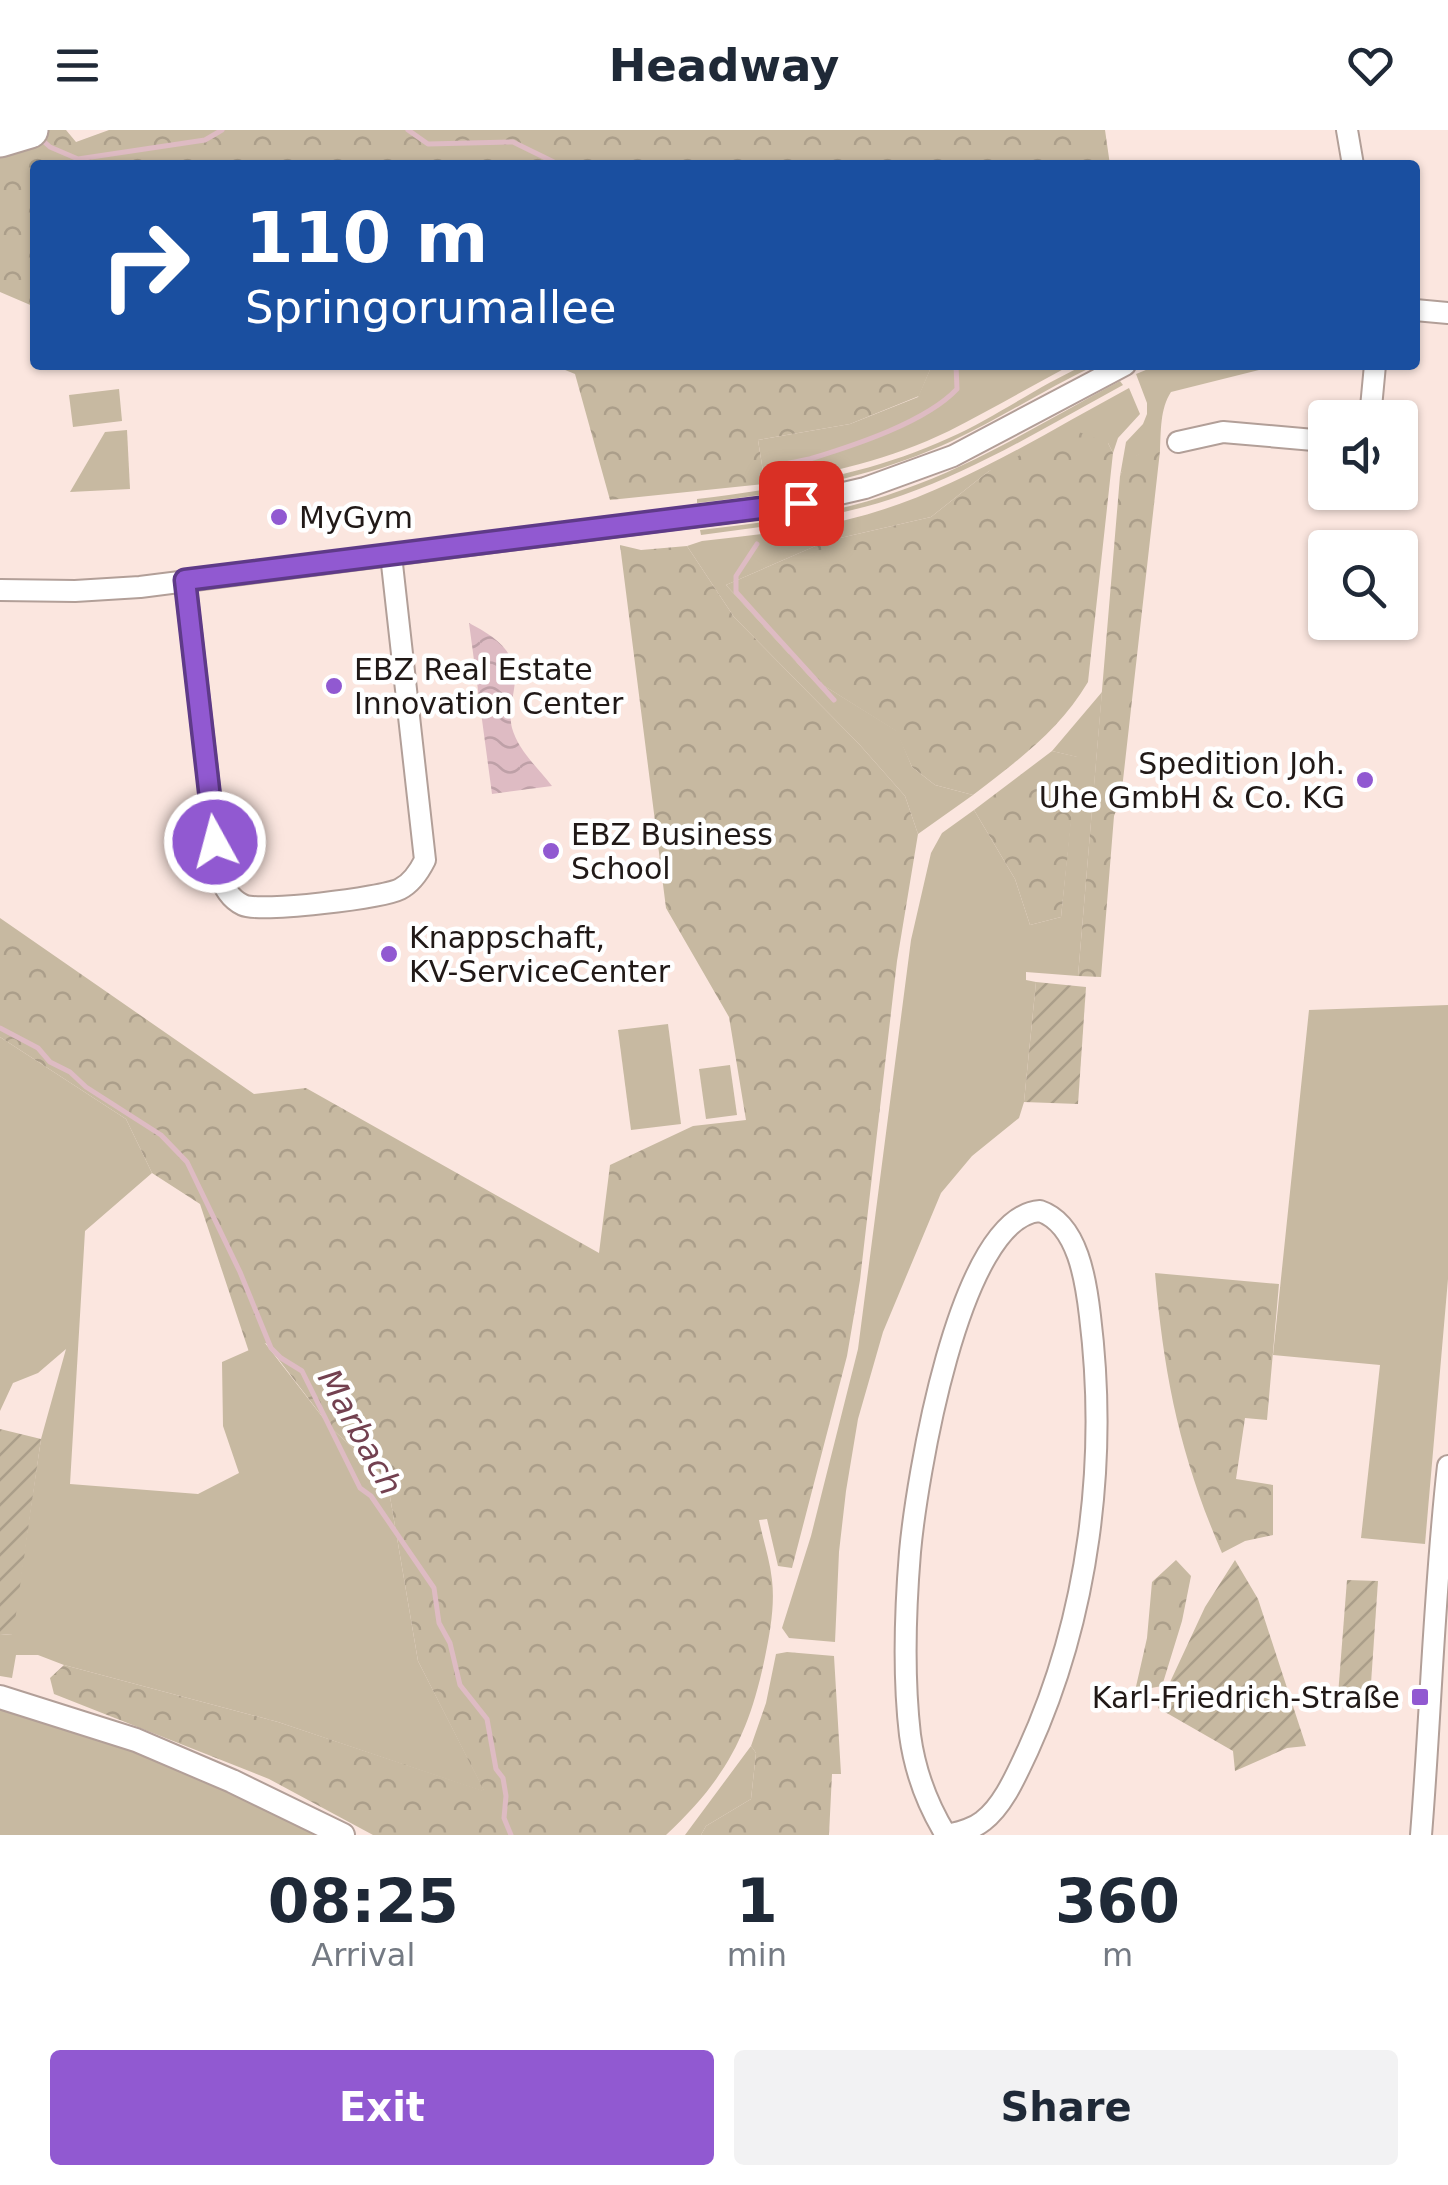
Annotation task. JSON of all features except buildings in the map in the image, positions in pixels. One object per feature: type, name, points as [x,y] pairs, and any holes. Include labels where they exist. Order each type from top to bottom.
[{"type":"highway","points":[[0,139],[30,130]]},
{"type":"street","points":[[1348,130],[1352,160]]},
{"type":"street","points":[[1420,311],[1448,314]]},
{"type":"street","points":[[0,590],[92,590],[185,580],[763,509],[834,496],[952,456],[1115,370]]},
{"type":"street","points":[[1372,400],[1375,370]]},
{"type":"street","points":[[1178,442],[1223,432],[1308,440]]},
{"type":"street","points":[[185,580],[219,875],[224,888],[242,904],[261,908],[305,904],[401,889],[412,881],[424,860],[391,555]]},
{"type":"street","points":[[1040,1211],[1059,1221],[1069,1238],[1088,1298],[1098,1418],[1086,1544],[1076,1606],[1060,1664],[1024,1758],[986,1819],[973,1828],[947,1835],[932,1813],[920,1782],[910,1733],[907,1606],[915,1508],[938,1388],[978,1271],[1018,1216],[1040,1211]]},
{"type":"street","points":[[1421,1835],[1448,1466]]},
{"type":"street","points":[[0,1697],[136,1740],[342,1835]]},
{"type":"green space","points":[[0,130],[66,130],[76,142],[109,130],[1105,130],[1109,160],[30,160],[30,305],[0,292]]},
{"type":"green space","points":[[565,370],[930,370],[919,396],[850,424],[758,440],[765,484],[610,500],[575,374]]},
{"type":"green space","points":[[930,370],[1062,370],[949,431],[905,450],[836,470],[765,484],[758,440],[850,424],[918,397]]},
{"type":"green space","points":[[1075,370],[1087,370],[952,441],[890,465],[795,489],[697,503],[697,499],[825,478],[888,462],[966,430]]},
{"type":"green space","points":[[1146,370],[1259,370],[1171,392],[1163,413],[1160,451],[1136,456],[1120,476],[1126,442],[1147,414],[1136,374]]},
{"type":"green space","points":[[1120,381],[1123,385],[1015,444],[903,495],[828,515],[701,535],[700,530],[827,511],[902,490],[986,454]]},
{"type":"green space","points":[[1129,388],[1140,414],[1118,438],[1113,453],[1108,443],[989,471],[931,517],[827,541],[726,585],[810,677],[897,731],[912,767],[935,785],[973,795],[918,834],[905,796],[734,617],[687,546],[828,524],[920,496],[991,463]]},
{"type":"green space","points":[[119,389],[122,421],[73,427],[69,395]]},
{"type":"green space","points":[[1071,429],[1108,443],[1113,453],[1088,682],[1050,730],[973,795],[935,785],[912,767],[896,731],[810,677],[726,585],[827,541],[931,517],[989,471]]},
{"type":"green space","points":[[127,430],[130,489],[70,492],[105,432]]},
{"type":"green space","points":[[1146,450],[1160,451],[1121,798],[1114,816],[1101,977],[1078,976],[1120,476],[1126,461]]},
{"type":"green space","points":[[620,545],[641,550],[687,546],[734,617],[905,796],[918,834],[897,961],[860,1280],[847,1356],[792,1568],[778,1566],[767,1519],[759,1520],[773,1599],[759,1685],[732,1755],[687,1815],[666,1835],[373,1835],[269,1779],[54,1694],[50,1678],[64,1665],[278,1722],[484,1791],[418,1661],[387,1479],[331,1428],[266,1343],[249,1352],[200,1204],[152,1173],[126,1119],[0,1037],[0,918],[254,1094],[306,1088],[599,1253],[610,1165],[693,1126],[746,1120],[729,1017],[666,908]]},
{"type":"green space","points":[[1102,692],[1078,976],[1026,972],[1026,980],[1036,982],[1019,1118],[972,1156],[941,1193],[883,1332],[858,1419],[839,1552],[835,1642],[789,1638],[782,1628],[811,1536],[858,1349],[911,940],[931,853],[942,833],[974,810],[1015,879],[1030,925],[1061,917],[1077,757],[1052,751]]},
{"type":"green space","points":[[1052,751],[1078,757],[1061,917],[1030,925],[1015,879],[974,810]]},
{"type":"green space","points":[[1036,982],[1086,987],[1078,1104],[1024,1102]]},
{"type":"green space","points":[[1448,1005],[1448,1279],[1425,1544],[1361,1538],[1380,1365],[1273,1355],[1309,1010]]},
{"type":"green space","points":[[668,1024],[681,1124],[631,1130],[618,1030]]},
{"type":"green space","points":[[0,1037],[126,1119],[152,1173],[85,1231],[70,1484],[198,1494],[239,1473],[223,1426],[222,1362],[265,1343],[331,1428],[387,1479],[418,1661],[485,1792],[278,1722],[38,1655],[16,1655],[12,1678],[0,1676],[0,1634],[12,1635],[41,1439],[66,1349],[38,1373],[13,1383],[0,1411]]},
{"type":"green space","points":[[730,1065],[737,1115],[706,1119],[699,1069]]},
{"type":"green space","points":[[1155,1273],[1279,1284],[1267,1420],[1245,1418],[1236,1479],[1273,1485],[1273,1535],[1245,1541],[1222,1553],[1195,1483],[1176,1416]]},
{"type":"green space","points":[[0,1429],[41,1439],[13,1635],[0,1634]]},
{"type":"green space","points":[[1176,1560],[1191,1576],[1162,1686],[1135,1691],[1147,1638],[1152,1582]]},
{"type":"green space","points":[[1235,1560],[1258,1599],[1306,1746],[1287,1748],[1235,1771],[1233,1751],[1158,1708],[1205,1607]]},
{"type":"green space","points":[[1347,1580],[1378,1581],[1370,1698],[1338,1695]]},
{"type":"green space","points":[[776,1654],[834,1656],[841,1774],[832,1774],[829,1835],[701,1835],[706,1826],[751,1799],[756,1753],[751,1746],[766,1703]]},
{"type":"green space","points":[[0,1708],[127,1748],[208,1781],[319,1835],[0,1835]]},
{"type":"green space","points":[[751,1746],[756,1753],[751,1799],[706,1826],[701,1835],[685,1835]]},
{"type":"water","points":[[469,623],[494,638],[512,660],[512,728],[524,751],[552,786],[492,794]]},
{"type":"waterway","points":[[40,138],[50,147],[78,159],[205,140],[222,130]]},
{"type":"waterway","points":[[408,130],[428,144],[513,142],[550,160]]},
{"type":"waterway","points":[[767,471],[869,439],[909,422],[957,389],[956,370]]},
{"type":"waterway","points":[[757,544],[736,576],[736,592],[834,700]]},
{"type":"waterway","name":"Marbach","points":[[0,1028],[38,1048],[50,1062],[161,1135],[187,1162],[240,1272],[271,1348],[302,1371],[360,1488],[371,1496],[434,1588],[439,1623],[450,1643],[460,1685],[487,1719],[496,1769],[503,1778],[504,1818],[511,1835]]},
{"type":"place","name":"MyGym","points":[[279,517]]},
{"type":"place","name":"EBZ Real Estate Innovation Center","points":[[334,686]]},
{"type":"place","name":"Spedition Joh. Uhe GmbH & Co. KG","points":[[1365,780]]},
{"type":"place","name":"EBZ Business School","points":[[551,851]]},
{"type":"place","name":"Knappschaft, KV-ServiceCenter","points":[[389,954]]},
{"type":"place","name":"Karl-Friedrich-Straße","points":[[1420,1697]]},
{"type":"route","points":[[215,842],[185,580],[801,503]]}]
